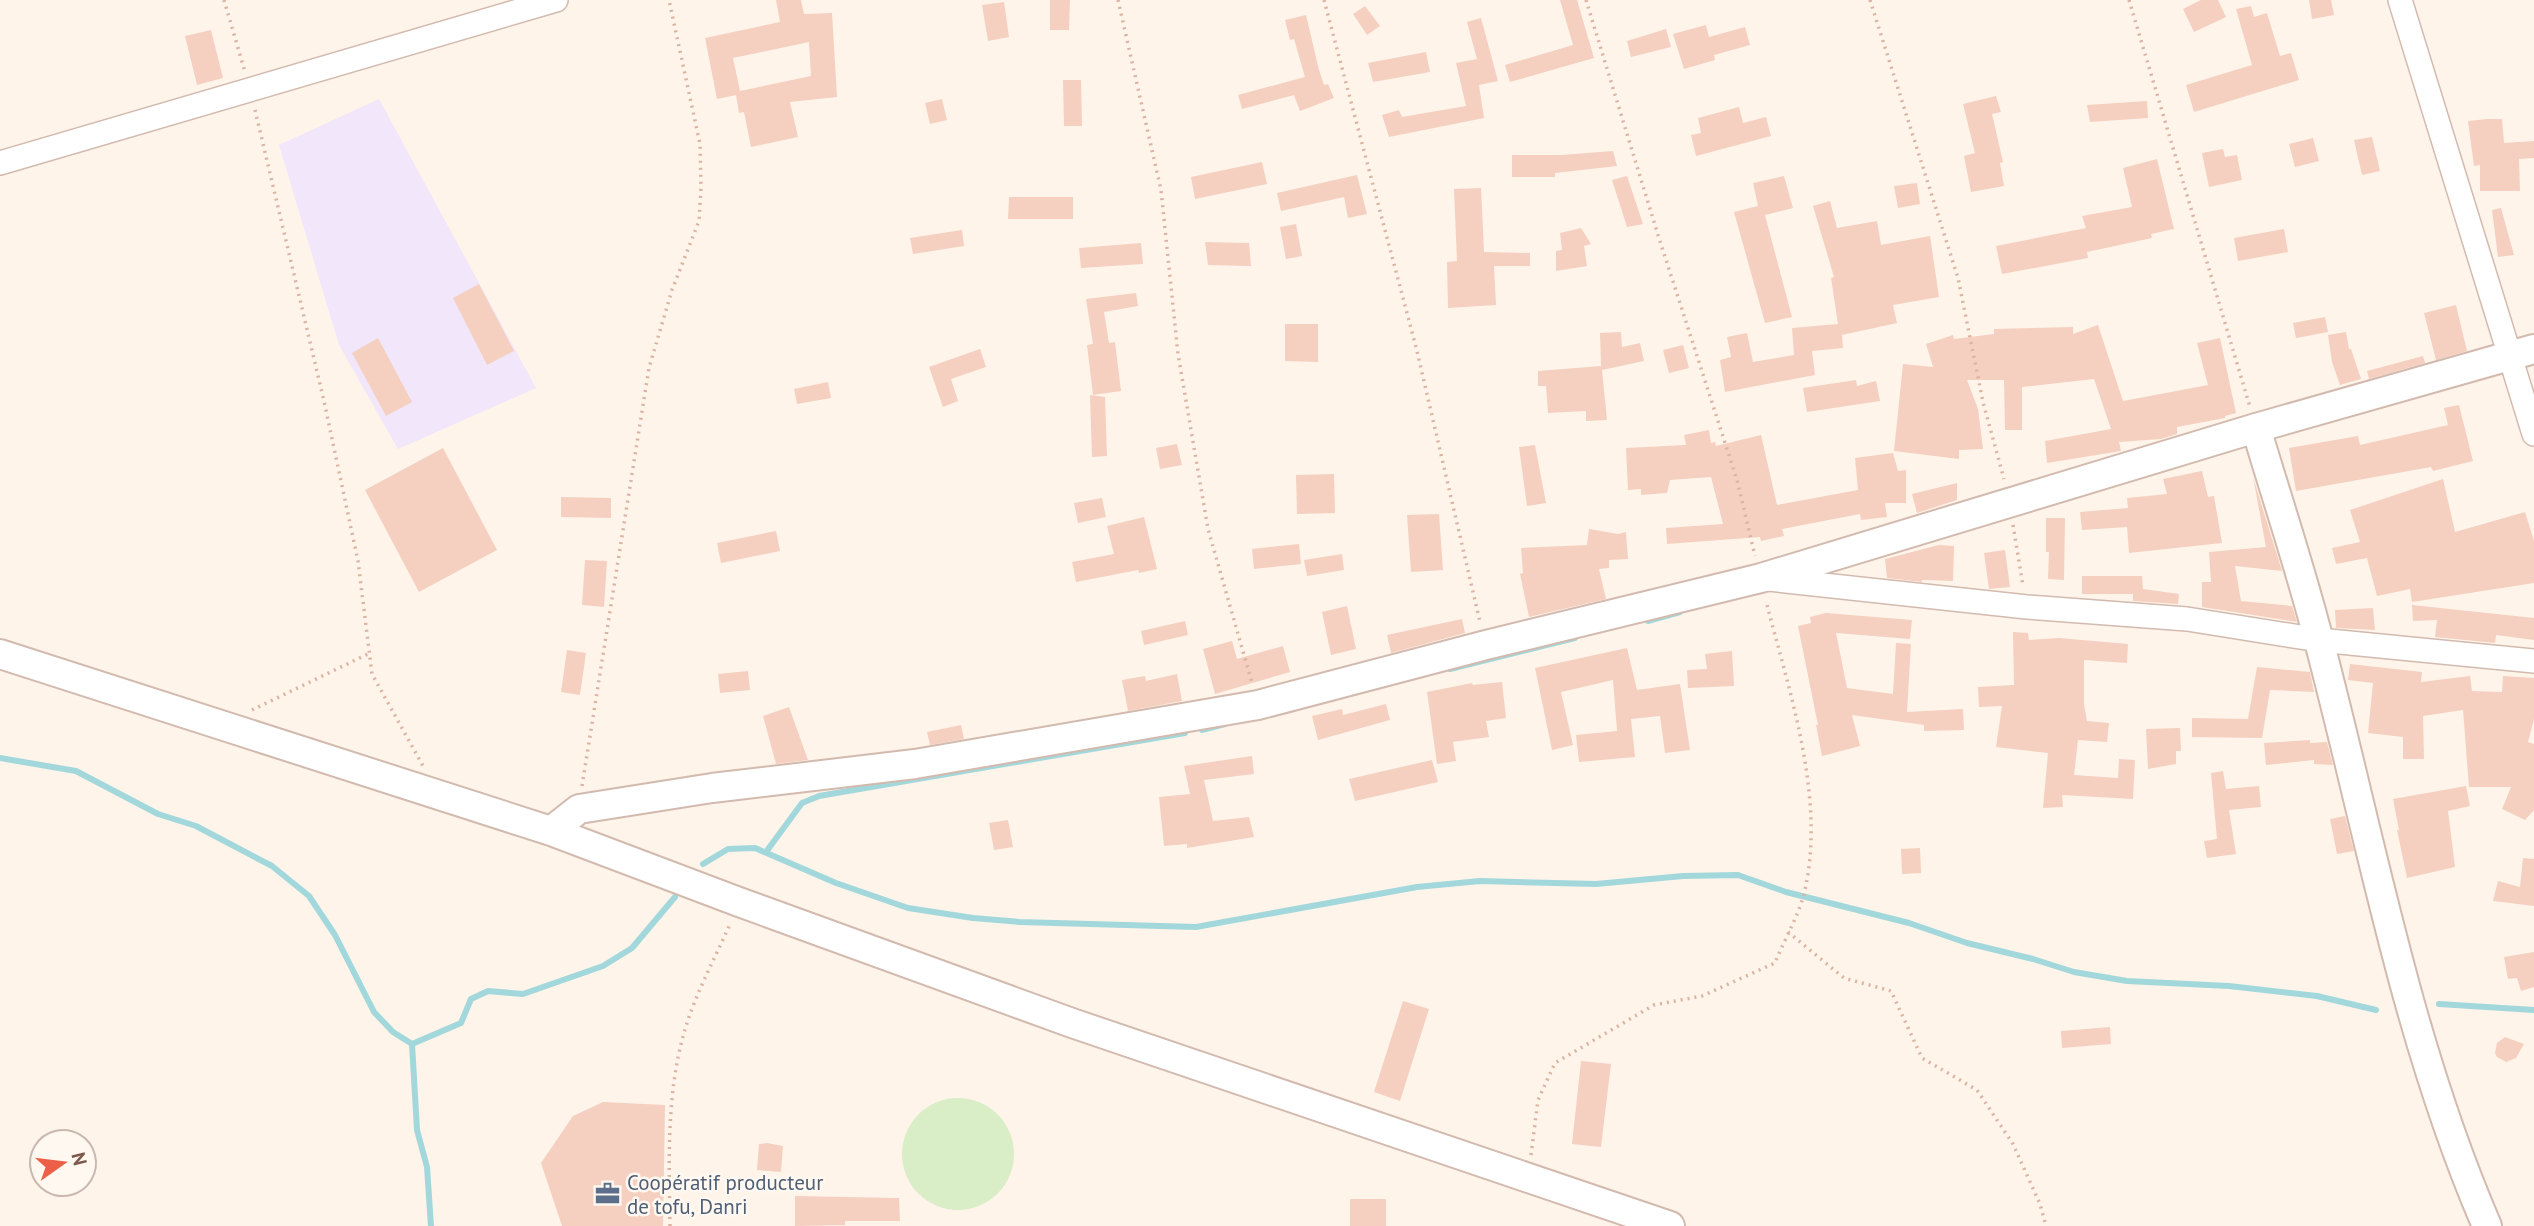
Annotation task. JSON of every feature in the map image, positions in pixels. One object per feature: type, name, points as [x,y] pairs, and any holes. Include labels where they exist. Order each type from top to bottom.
[{"type":"street","points":[[0,163],[556,0]]},
{"type":"street","points":[[2400,0],[2522,352],[2534,434]]},
{"type":"street","points":[[551,831],[579,809],[712,788],[915,764],[1258,705],[1486,645],[1761,578],[2256,428],[2522,352]]},
{"type":"street","points":[[2256,428],[2319,640],[2409,1007],[2440,1107],[2487,1226]]},
{"type":"street","points":[[1761,578],[2027,607],[2187,619],[2319,640],[2534,661]]},
{"type":"street","points":[[0,654],[551,831],[1072,1023],[1670,1226]]},
{"type":"path","points":[[224,0],[250,90],[324,401],[358,561],[372,674],[437,793]]},
{"type":"path","points":[[579,809],[649,368],[672,290],[699,222],[700,144],[669,0]]},
{"type":"path","points":[[1118,0],[1161,190],[1178,354],[1209,529],[1258,705]]},
{"type":"path","points":[[1324,0],[1416,348],[1486,645]]},
{"type":"path","points":[[1529,1178],[1538,1100],[1555,1063],[1654,1005],[1702,996],[1775,962],[1804,896],[1810,858],[1810,800],[1800,736],[1737,480],[1586,0]]},
{"type":"path","points":[[1870,0],[1958,278],[1983,402],[2011,502],[2015,544],[2027,607]]},
{"type":"path","points":[[2129,0],[2256,428]]},
{"type":"path","points":[[220,725],[370,653]]},
{"type":"path","points":[[670,1226],[670,1131],[675,1074],[687,1022],[739,902]]},
{"type":"path","points":[[1788,932],[1844,978],[1891,990],[1922,1058],[1977,1090],[2013,1144],[2040,1204],[2046,1226]]},
{"type":"shaded area","points":[[379,99],[536,388],[398,449],[339,345],[279,145]]},
{"type":"green space","points":[[958,1098],[979,1102],[998,1114],[1010,1133],[1014,1154],[1010,1175],[998,1194],[979,1206],[958,1210],[937,1206],[918,1194],[906,1175],[902,1154],[906,1133],[918,1114],[937,1102]]},
{"type":"building","points":[[776,0],[801,0],[804,14],[832,13],[837,97],[790,102],[798,137],[751,147],[744,112],[739,113],[736,95],[717,99],[705,38],[780,22]],"holes":[[[809,42],[811,76],[740,91],[733,58]]]},
{"type":"building","points":[[1050,0],[1070,0],[1069,30],[1050,30]]},
{"type":"building","points":[[1560,0],[1577,0],[1594,58],[1510,82],[1505,65],[1573,45]]},
{"type":"building","points":[[2201,0],[2218,0],[2226,17],[2194,32],[2183,9]]},
{"type":"building","points":[[2309,0],[2331,0],[2334,15],[2312,19]]},
{"type":"building","points":[[1004,2],[1009,37],[988,41],[982,5]]},
{"type":"building","points":[[1365,6],[1380,26],[1367,35],[1353,14]]},
{"type":"building","points":[[2251,6],[2254,17],[2267,13],[2280,56],[2291,53],[2299,80],[2194,112],[2186,85],[2252,65],[2236,9]]},
{"type":"building","points":[[1306,15],[1324,85],[1328,84],[1334,98],[1300,111],[1294,95],[1242,109],[1238,95],[1305,77],[1294,39],[1290,40],[1285,20]]},
{"type":"building","points":[[1481,18],[1498,81],[1479,85],[1484,118],[1389,137],[1382,115],[1399,110],[1402,117],[1466,106],[1456,63],[1477,59],[1467,22]]},
{"type":"building","points":[[1706,25],[1709,37],[1745,27],[1750,45],[1714,55],[1715,60],[1684,69],[1673,34]]},
{"type":"building","points":[[1666,29],[1671,47],[1631,57],[1627,41]]},
{"type":"building","points":[[211,30],[223,78],[197,85],[185,36]]},
{"type":"building","points":[[1426,52],[1430,72],[1373,82],[1368,63]]},
{"type":"building","points":[[1063,80],[1081,80],[1082,126],[1064,126]]},
{"type":"building","points":[[1996,96],[2001,112],[1992,114],[2003,162],[2000,163],[2004,186],[1971,192],[1964,156],[1975,153],[1963,104]]},
{"type":"building","points":[[942,99],[947,120],[930,124],[925,103]]},
{"type":"building","points":[[2147,101],[2148,118],[2090,122],[2087,105]]},
{"type":"building","points":[[1739,107],[1743,123],[1766,117],[1771,136],[1696,156],[1691,135],[1701,133],[1698,118]]},
{"type":"building","points":[[2502,119],[2504,143],[2534,141],[2534,158],[2519,159],[2520,191],[2480,191],[2480,165],[2474,166],[2468,121]]},
{"type":"building","points":[[2372,137],[2380,171],[2362,175],[2354,140]]},
{"type":"building","points":[[2313,138],[2319,161],[2295,167],[2289,144]]},
{"type":"building","points":[[2223,149],[2225,157],[2237,155],[2242,180],[2209,187],[2202,153]]},
{"type":"building","points":[[1613,151],[1617,166],[1555,173],[1555,177],[1512,177],[1512,155]]},
{"type":"building","points":[[2157,159],[2174,229],[2151,234],[2152,238],[2087,252],[2088,258],[2002,274],[1996,246],[2086,228],[2082,216],[2132,207],[2123,168]]},
{"type":"building","points":[[1262,162],[1267,184],[1195,199],[1191,177]]},
{"type":"building","points":[[1357,175],[1367,214],[1348,218],[1344,197],[1281,211],[1277,193]]},
{"type":"building","points":[[1627,176],[1643,224],[1627,227],[1612,180]]},
{"type":"building","points":[[1784,176],[1793,208],[1765,215],[1792,317],[1765,323],[1734,212],[1758,206],[1753,183]]},
{"type":"building","points":[[1917,183],[1920,204],[1898,208],[1894,186]]},
{"type":"building","points":[[1481,188],[1484,252],[1530,253],[1530,266],[1494,266],[1496,305],[1448,308],[1447,262],[1457,261],[1454,189]]},
{"type":"building","points":[[1009,197],[1073,197],[1073,219],[1008,219]]},
{"type":"building","points":[[1830,201],[1837,228],[1877,221],[1881,245],[1930,236],[1939,297],[1893,305],[1897,323],[1842,335],[1843,348],[1812,351],[1815,375],[1725,392],[1720,360],[1731,357],[1727,337],[1747,333],[1753,362],[1794,355],[1792,328],[1838,324],[1831,278],[1834,277],[1813,206]]},
{"type":"building","points":[[2501,208],[2514,255],[2498,257],[2492,210]]},
{"type":"building","points":[[1296,224],[1302,256],[1286,259],[1280,227]]},
{"type":"building","points":[[1581,228],[1591,244],[1584,246],[1587,266],[1556,271],[1556,251],[1562,250],[1560,233]]},
{"type":"building","points":[[2284,229],[2288,252],[2238,261],[2234,238]]},
{"type":"building","points":[[962,230],[964,246],[913,254],[910,238]]},
{"type":"building","points":[[1205,242],[1249,243],[1251,266],[1208,265]]},
{"type":"building","points":[[1141,243],[1143,264],[1081,268],[1079,248]]},
{"type":"building","points":[[479,284],[514,351],[487,365],[453,298]]},
{"type":"building","points":[[1136,293],[1138,306],[1104,312],[1109,343],[1115,342],[1121,391],[1093,395],[1087,345],[1093,344],[1086,299]]},
{"type":"building","points":[[2456,305],[2467,351],[2436,360],[2424,313]]},
{"type":"building","points":[[2325,317],[2328,332],[2296,338],[2293,323]]},
{"type":"building","points":[[1285,324],[1318,324],[1318,362],[1285,361]]},
{"type":"building","points":[[2098,325],[2123,401],[2208,385],[2197,343],[2220,338],[2236,413],[2225,418],[2177,427],[2177,434],[2161,439],[2119,442],[2121,451],[2047,463],[2045,441],[2111,429],[2094,379],[2022,387],[2022,430],[2005,430],[2004,380],[1967,380],[1978,409],[1983,449],[1959,450],[1959,459],[1894,451],[1903,364],[1933,367],[1926,344],[1953,335],[1954,339],[1994,334],[1994,329],[2073,327],[2073,334]]},
{"type":"building","points":[[1621,332],[1622,347],[1640,343],[1644,361],[1602,370],[1607,420],[1586,421],[1586,411],[1548,413],[1546,386],[1538,386],[1538,371],[1601,366],[1600,333]]},
{"type":"building","points":[[2346,332],[2349,349],[2361,379],[2340,385],[2332,362],[2328,335]]},
{"type":"building","points":[[378,338],[412,402],[386,416],[352,353]]},
{"type":"building","points":[[1683,345],[1689,368],[1669,373],[1663,350]]},
{"type":"building","points":[[980,349],[986,367],[951,379],[958,401],[943,407],[929,367]]},
{"type":"building","points":[[2423,356],[2425,363],[2369,379],[2367,371]]},
{"type":"building","points":[[1856,380],[1857,386],[1876,381],[1880,401],[1807,412],[1803,388]]},
{"type":"building","points":[[828,382],[831,398],[797,404],[794,389]]},
{"type":"building","points":[[1090,395],[1105,397],[1107,456],[1092,457]]},
{"type":"building","points":[[2459,405],[2473,461],[2433,471],[2431,467],[2296,491],[2289,448],[2358,436],[2360,445],[2448,425],[2444,408]]},
{"type":"building","points":[[1709,430],[1711,443],[1715,442],[1716,446],[1761,435],[1777,505],[1858,490],[1855,458],[1893,453],[1898,471],[1906,470],[1906,503],[1885,503],[1887,517],[1861,520],[1860,514],[1782,529],[1784,536],[1761,541],[1760,537],[1667,544],[1666,528],[1723,524],[1711,477],[1670,480],[1667,493],[1641,495],[1641,489],[1628,490],[1626,448],[1686,445],[1684,435]]},
{"type":"building","points":[[1177,444],[1182,465],[1160,469],[1156,448]]},
{"type":"building","points":[[1535,445],[1546,503],[1527,506],[1519,447]]},
{"type":"building","points":[[443,448],[497,550],[419,592],[365,490]]},
{"type":"building","points":[[2202,471],[2208,497],[2214,496],[2222,543],[2129,553],[2127,527],[2082,530],[2080,512],[2128,508],[2127,498],[2167,494],[2163,479]]},
{"type":"building","points":[[1334,474],[1335,513],[1297,514],[1296,475]]},
{"type":"building","points":[[2253,477],[2282,571],[2235,566],[2241,601],[2292,606],[2297,622],[2202,607],[2202,582],[2211,582],[2209,552],[2266,547]]},
{"type":"building","points":[[2443,479],[2455,532],[2525,512],[2534,541],[2534,583],[2412,602],[2410,589],[2377,596],[2367,558],[2336,564],[2332,548],[2360,542],[2350,510]]},
{"type":"building","points":[[1957,483],[1957,500],[1917,513],[1912,494]]},
{"type":"building","points":[[561,497],[611,498],[611,518],[561,517]]},
{"type":"building","points":[[1102,498],[1106,517],[1078,523],[1074,503]]},
{"type":"building","points":[[1439,514],[1443,570],[1411,572],[1407,515]]},
{"type":"building","points":[[1144,517],[1157,569],[1076,582],[1072,562],[1114,554],[1107,526]]},
{"type":"building","points":[[2046,518],[2065,518],[2064,580],[2048,579]]},
{"type":"building","points":[[1589,529],[1618,534],[1626,532],[1628,559],[1609,560],[1609,568],[1599,569],[1606,599],[1529,617],[1520,574],[1523,573],[1521,548],[1587,545]]},
{"type":"building","points":[[776,531],[780,551],[721,563],[717,543]]},
{"type":"building","points":[[1299,544],[1301,564],[1254,569],[1252,549]]},
{"type":"building","points":[[1939,545],[1954,546],[1953,581],[1922,582],[1887,578],[1885,559]]},
{"type":"building","points":[[2005,550],[2010,587],[1989,589],[1984,553]]},
{"type":"building","points":[[1342,554],[1344,570],[1307,576],[1304,560]]},
{"type":"building","points":[[585,560],[607,561],[604,607],[582,605]]},
{"type":"building","points":[[2082,576],[2142,576],[2143,589],[2179,594],[2178,604],[2133,601],[2133,594],[2082,594]]},
{"type":"building","points":[[2412,605],[2534,618],[2534,640],[2496,635],[2495,643],[2435,637],[2437,620],[2413,621]]},
{"type":"building","points":[[1347,606],[1356,649],[1331,655],[1322,612]]},
{"type":"building","points":[[2373,608],[2375,630],[2336,628],[2335,610]]},
{"type":"building","points":[[1826,613],[1912,620],[1910,639],[1836,633],[1847,688],[1893,694],[1896,643],[1911,644],[1907,712],[1963,709],[1964,730],[1924,731],[1924,725],[1852,715],[1860,746],[1822,756],[1798,626],[1811,623],[1810,617]]},
{"type":"building","points":[[1462,619],[1465,633],[1391,653],[1387,635]]},
{"type":"building","points":[[1185,621],[1188,635],[1144,645],[1141,631]]},
{"type":"building","points":[[2013,632],[2028,633],[2029,640],[2059,638],[2128,644],[2127,663],[2084,660],[2084,704],[2087,721],[2109,723],[2107,742],[2078,740],[2074,775],[2118,778],[2119,759],[2135,760],[2133,799],[2062,795],[2063,807],[2043,808],[2048,753],[1996,747],[2002,706],[1979,707],[1978,687],[2014,685]]},
{"type":"building","points":[[1232,641],[1237,659],[1283,646],[1290,672],[1215,694],[1203,649]]},
{"type":"building","points":[[1627,648],[1637,690],[1680,684],[1690,750],[1665,753],[1660,716],[1631,719],[1635,757],[1579,762],[1576,735],[1617,731],[1613,680],[1561,692],[1573,745],[1552,750],[1535,668]]},
{"type":"building","points":[[567,650],[586,653],[580,695],[561,692]]},
{"type":"building","points":[[1732,651],[1734,686],[1688,688],[1687,670],[1707,669],[1705,654]]},
{"type":"building","points":[[2350,664],[2422,672],[2421,682],[2470,676],[2472,691],[2502,692],[2503,676],[2534,678],[2534,719],[2528,742],[2534,744],[2534,810],[2525,820],[2502,809],[2511,787],[2469,787],[2463,710],[2423,716],[2424,759],[2403,759],[2403,737],[2368,733],[2373,683],[2348,680]]},
{"type":"building","points":[[2257,667],[2310,672],[2314,692],[2270,690],[2262,738],[2192,737],[2192,718],[2248,719]]},
{"type":"building","points":[[748,671],[750,690],[720,693],[718,674]]},
{"type":"building","points":[[1177,674],[1182,701],[1128,711],[1122,680],[1145,676],[1146,681]]},
{"type":"building","points":[[1502,682],[1506,718],[1486,721],[1489,737],[1453,742],[1456,761],[1437,764],[1427,692],[1472,683]]},
{"type":"building","points":[[1386,704],[1390,720],[1318,740],[1312,716],[1342,709],[1343,715]]},
{"type":"building","points":[[789,707],[808,760],[776,764],[763,716]]},
{"type":"building","points":[[961,725],[964,739],[930,745],[927,732]]},
{"type":"building","points":[[2180,728],[2181,751],[2176,751],[2176,764],[2148,769],[2146,729]]},
{"type":"building","points":[[2310,740],[2310,743],[2327,742],[2333,765],[2314,764],[2314,760],[2266,765],[2264,743]]},
{"type":"building","points":[[1252,756],[1254,774],[1204,780],[1213,821],[1249,817],[1254,837],[1187,848],[1187,844],[1164,846],[1159,797],[1190,794],[1184,766]]},
{"type":"building","points":[[1432,760],[1438,782],[1355,801],[1349,779]]},
{"type":"building","points":[[2223,771],[2226,789],[2259,786],[2261,807],[2229,810],[2236,854],[2207,858],[2204,841],[2217,839],[2211,773]]},
{"type":"building","points":[[2466,786],[2470,806],[2448,811],[2455,867],[2407,878],[2393,799]]},
{"type":"building","points":[[2345,816],[2354,851],[2337,854],[2330,819]]},
{"type":"building","points":[[1008,820],[1013,847],[994,850],[989,823]]},
{"type":"building","points":[[1920,848],[1921,873],[1902,874],[1901,849]]},
{"type":"building","points":[[2523,858],[2534,859],[2534,906],[2493,901],[2498,881],[2520,887]]},
{"type":"building","points":[[2534,952],[2534,987],[2521,991],[2517,978],[2508,979],[2504,957]]},
{"type":"building","points":[[1403,1001],[1429,1009],[1400,1101],[1374,1092]]},
{"type":"building","points":[[2110,1027],[2111,1044],[2062,1048],[2061,1031]]},
{"type":"building","points":[[2505,1037],[2524,1044],[2516,1058],[2506,1062],[2495,1053],[2497,1043]]},
{"type":"building","points":[[1581,1061],[1611,1064],[1601,1147],[1572,1144]]},
{"type":"building","name":"Coopératif producteur de tofu, Danri","points":[[603,1102],[665,1105],[663,1226],[562,1226],[541,1163],[573,1116]]},
{"type":"building","points":[[759,1144],[783,1146],[781,1172],[757,1170]]},
{"type":"building","points":[[795,1196],[899,1198],[900,1221],[845,1221],[845,1225],[795,1226]]},
{"type":"building","points":[[1350,1199],[1386,1199],[1386,1226],[1350,1226]]},
{"type":"waterway","points":[[1648,621],[1680,612]]},
{"type":"waterway","points":[[1450,669],[1575,638]]},
{"type":"waterway","points":[[1202,730],[1225,724]]},
{"type":"waterway","points":[[766,852],[802,803],[819,796],[1185,733]]},
{"type":"waterway","points":[[0,758],[76,771],[158,814],[196,826],[272,866],[309,896],[335,935],[374,1012],[393,1032],[412,1044],[417,1130],[427,1167],[431,1226]]},
{"type":"waterway","points":[[703,864],[728,849],[755,848],[836,883],[908,908],[1020,922],[1196,927],[1417,887],[1480,881],[1596,884],[1683,876],[1738,875],[1786,892],[1909,923],[1967,943],[2074,972],[2127,981],[2229,986],[2317,996],[2376,1010]]},
{"type":"waterway","points":[[412,1044],[461,1023],[471,999],[488,991],[523,994],[603,966],[632,948],[675,897]]},
{"type":"waterway","points":[[2439,1004],[2534,1010]]},
{"type":"place","name":"Coopératif producteur de tofu, Danri","points":[[607,1194]]}]
